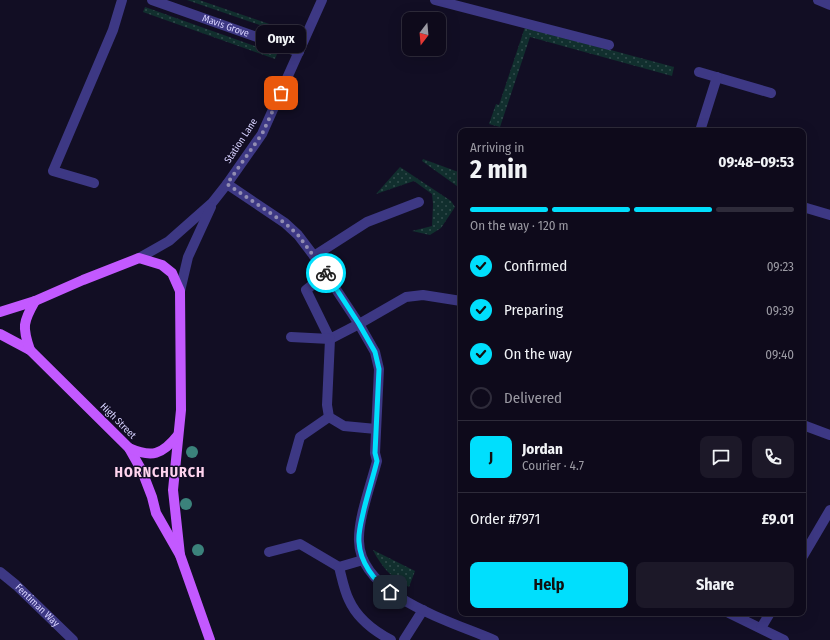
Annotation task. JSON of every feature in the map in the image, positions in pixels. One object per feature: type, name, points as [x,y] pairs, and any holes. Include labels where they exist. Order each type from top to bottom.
[{"type":"main road","points":[[139,258],[162,265],[172,273],[180,291]]},
{"type":"main road","name":"Station Lane","points":[[35,301],[139,258]]},
{"type":"main road","name":"High Street","points":[[180,291],[181,396],[173,490],[180,555]]},
{"type":"main road","points":[[0,312],[35,301]]},
{"type":"main road","points":[[30,350],[24,327],[28,314],[35,301]]},
{"type":"main road","name":"High Street","points":[[0,334],[30,350],[129,448],[142,471],[156,512],[180,555],[210,640]]},
{"type":"main road","points":[[129,448],[142,454],[156,453],[169,446],[178,436]]},
{"type":"street","points":[[94,183],[53,171],[113,30],[122,0]]},
{"type":"street","name":"Mavis Grove","points":[[152,0],[299,52]]},
{"type":"street","name":"Station Lane","points":[[139,258],[169,241],[212,203],[227,184],[262,134],[322,0]]},
{"type":"street","points":[[435,0],[608,45]]},
{"type":"street","points":[[818,0],[830,5]]},
{"type":"street","points":[[699,72],[771,93]]},
{"type":"street","points":[[701,128],[717,77]]},
{"type":"street","points":[[227,184],[285,223],[298,235],[314,256],[359,324],[375,352],[379,369],[375,453],[377,461],[360,525],[358,542],[363,560],[371,574],[383,587],[398,598],[491,639]]},
{"type":"street","points":[[314,256],[367,222],[419,202]]},
{"type":"street","name":"Station Lane","points":[[180,291],[188,257],[212,203]]},
{"type":"street","points":[[806,208],[830,215]]},
{"type":"street","points":[[326,274],[306,290],[330,339],[327,405],[329,417],[344,426],[376,429]]},
{"type":"street","points":[[291,337],[330,339],[359,324],[406,296],[423,295],[458,301]]},
{"type":"street","points":[[292,469],[300,437],[329,417]]},
{"type":"street","points":[[806,426],[830,435]]},
{"type":"street","points":[[806,551],[830,510]]},
{"type":"street","points":[[269,552],[300,544],[338,567],[349,600],[364,622],[381,635],[391,640]]},
{"type":"street","points":[[338,567],[363,560]]},
{"type":"street","name":"Fentiman Way","points":[[0,572],[16,584],[73,640]]},
{"type":"street","points":[[404,640],[423,610]]},
{"type":"street","points":[[735,616],[784,640]]},
{"type":"street","points":[[761,628],[768,616]]},
{"type":"green space","points":[[187,0],[199,0],[281,28],[280,32]]},
{"type":"green space","points":[[145,7],[277,54],[275,59],[143,12]]},
{"type":"green space","points":[[525,27],[674,67],[672,76],[530,37],[500,127],[489,124],[496,104],[499,105]]},
{"type":"green space","points":[[423,159],[458,172],[458,187],[422,161]]},
{"type":"green space","points":[[400,167],[451,201],[455,207],[441,228],[430,235],[412,231],[432,226],[432,194],[414,181],[376,194]]},
{"type":"green space","points":[[373,550],[415,571],[409,587],[397,580],[388,572]]},
{"type":"way so far","points":[[281,93],[262,134],[227,184],[285,223],[298,235],[326,273]]},
{"type":"place","name":"Onyx","points":[[281,93]]},
{"type":"district","name":"HORNCHURCH","points":[[160,472]]},
{"type":"route","points":[[326,273],[375,352],[379,369],[375,453],[377,461],[360,525],[358,542],[363,560],[371,574],[390,592]]}]
